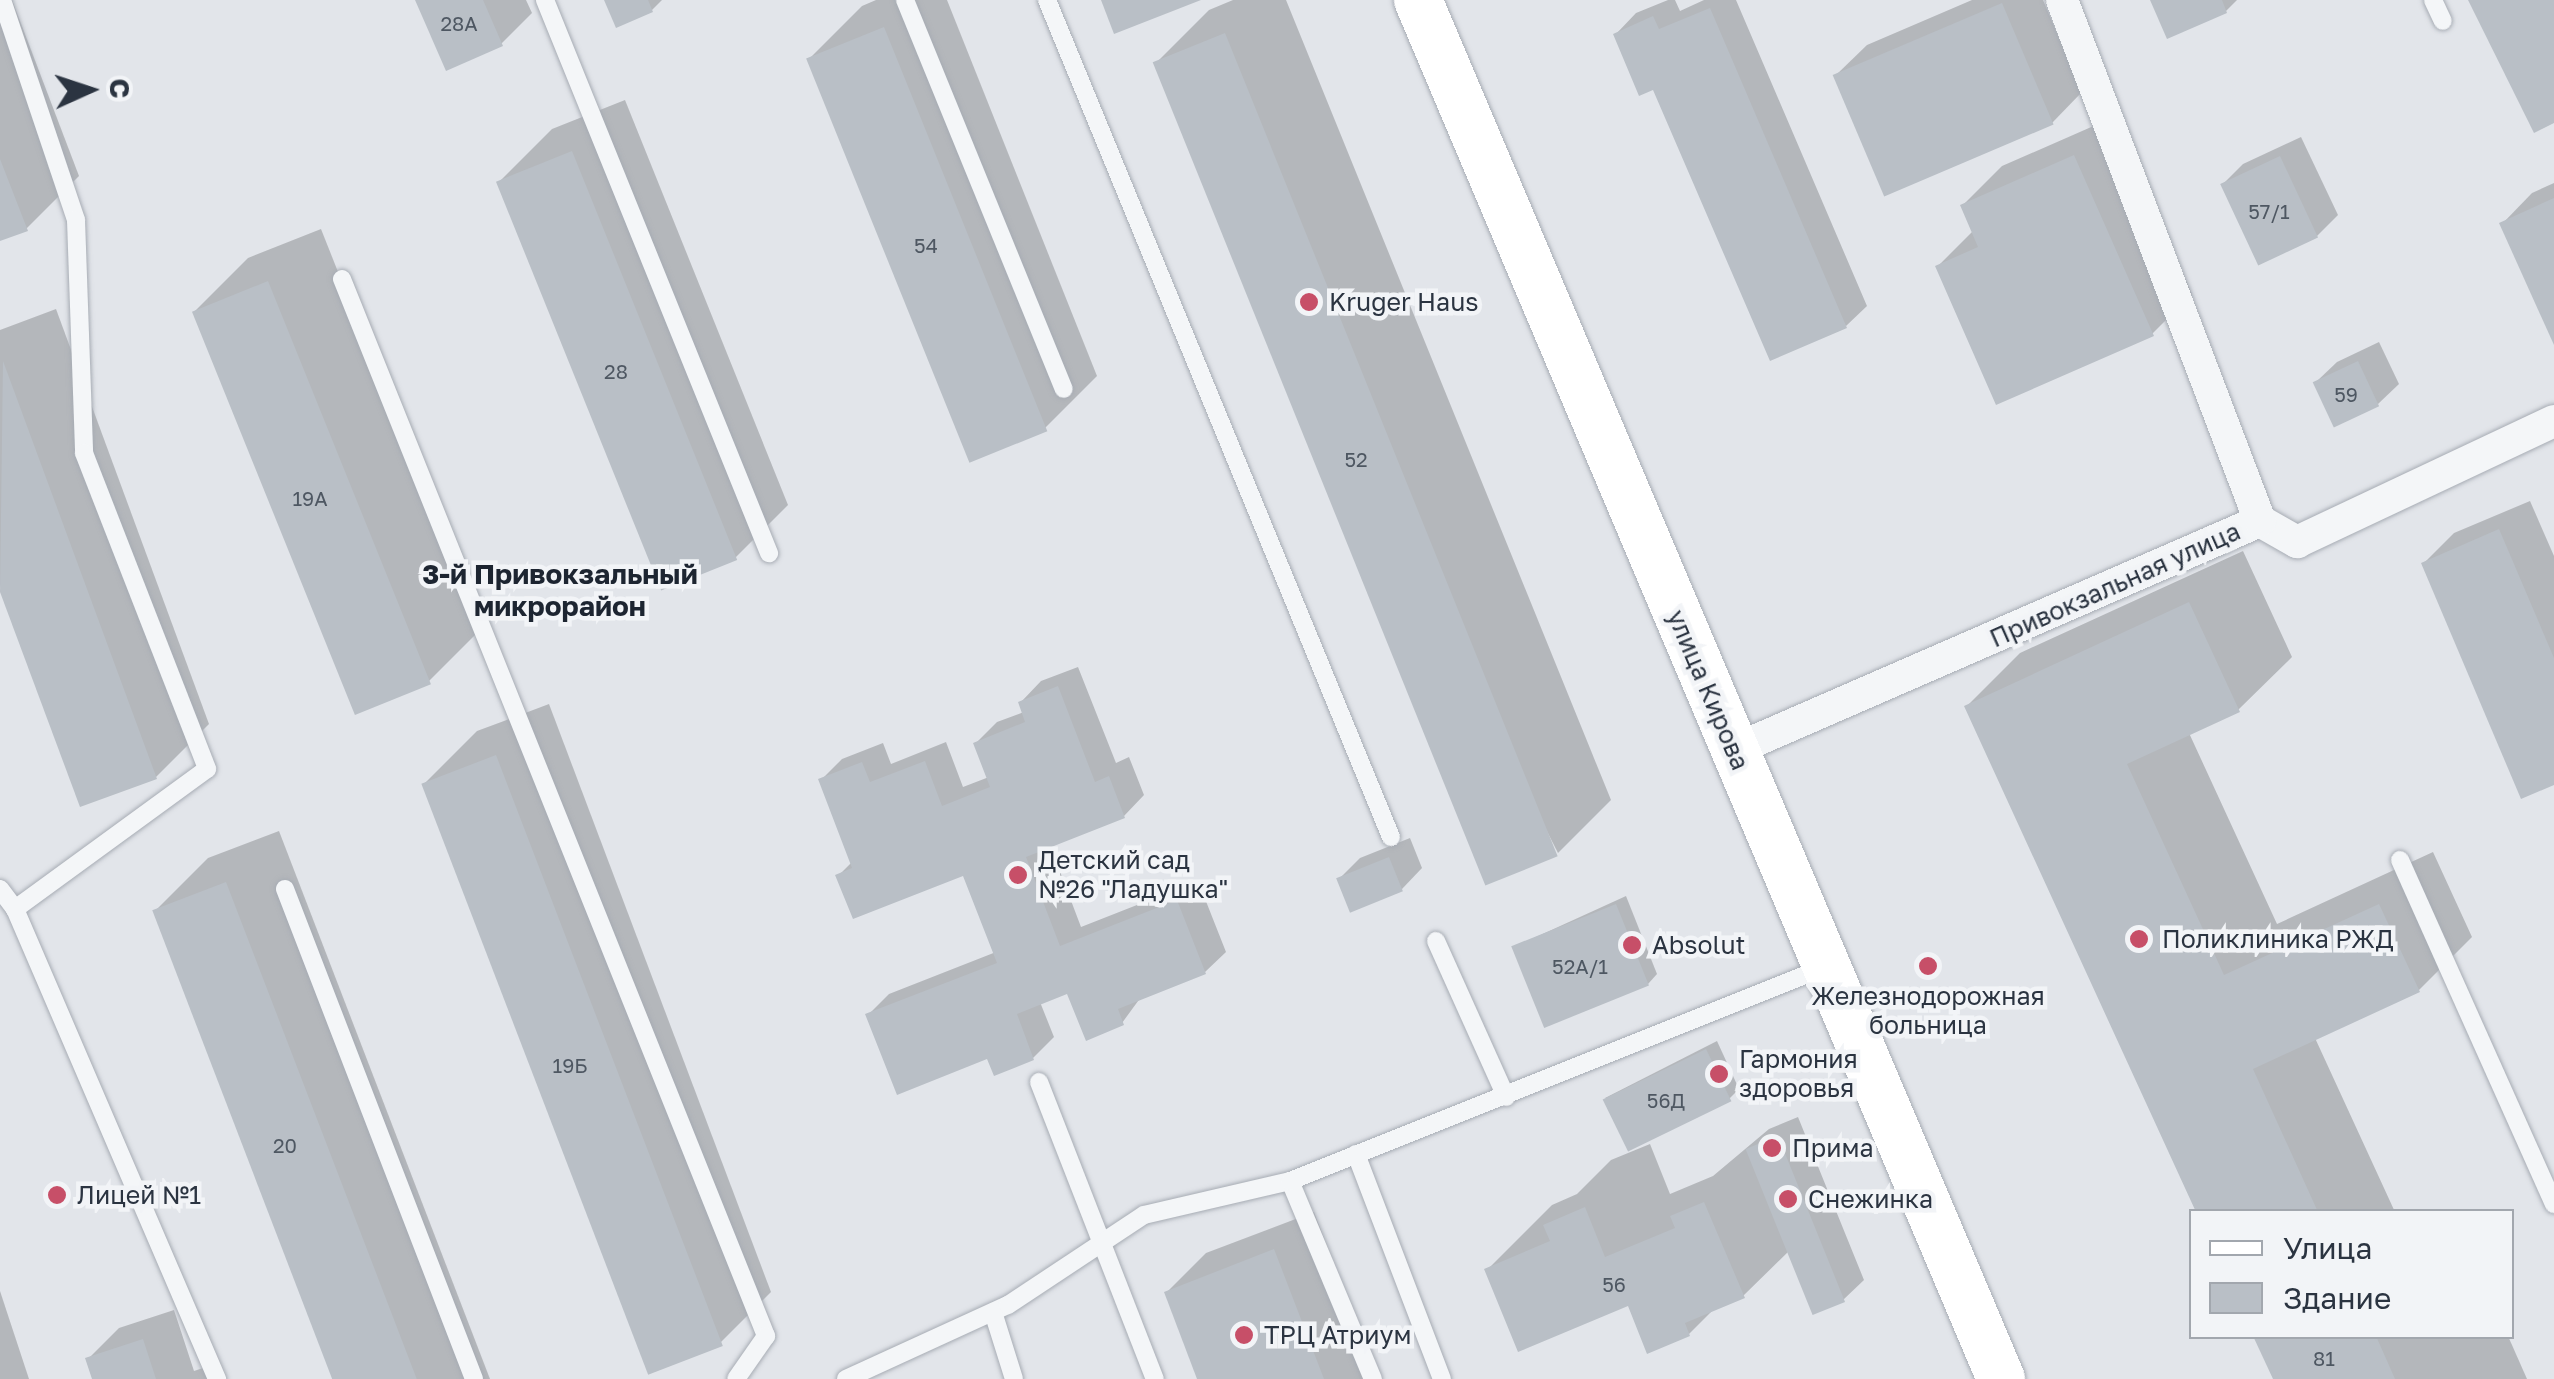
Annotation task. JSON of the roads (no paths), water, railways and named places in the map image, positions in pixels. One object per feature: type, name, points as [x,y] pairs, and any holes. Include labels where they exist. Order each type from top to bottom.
[{"type":"main road","name":"улица Кирова","points":[[1418,0],[2001,1379]]},
{"type":"street","name":"Привокзальная улица","points":[[1734,750],[2260,522],[2062,0]]},
{"type":"street","points":[[2260,522],[2297,542],[2554,420]]},
{"type":"lane","points":[[2,0],[76,220],[84,453],[207,769],[15,908]]},
{"type":"lane","points":[[545,0],[769,553]]},
{"type":"lane","points":[[905,0],[1064,389]]},
{"type":"lane","points":[[1047,0],[1391,837]]},
{"type":"lane","points":[[2434,0],[2443,21]]},
{"type":"lane","points":[[342,279],[766,1336],[736,1379]]},
{"type":"lane","points":[[2400,860],[2554,1204]]},
{"type":"lane","points":[[0,889],[15,908],[217,1379]]},
{"type":"lane","points":[[285,889],[474,1379]]},
{"type":"lane","points":[[1436,941],[1506,1097]]},
{"type":"lane","points":[[846,1379],[994,1312],[1144,1215],[1290,1182],[1826,966]]},
{"type":"lane","points":[[1039,1082],[1155,1379]]},
{"type":"lane","points":[[1356,1154],[1442,1379]]},
{"type":"lane","points":[[1290,1182],[1373,1379]]},
{"type":"lane","points":[[994,1312],[1014,1379]]},
{"type":"place","name":"Kruger Haus","points":[[1309,302]]},
{"type":"place","name":"Детский сад №26 \"Ладушка\"","points":[[1018,875]]},
{"type":"place","name":"Поликлиника РЖД","points":[[2139,939]]},
{"type":"place","name":"Absolut","points":[[1632,945]]},
{"type":"place","name":"Железнодорожная больница","points":[[1928,966]]},
{"type":"place","name":"Гармония здоровья","points":[[1719,1074]]},
{"type":"place","name":"Прима","points":[[1772,1148]]},
{"type":"place","name":"Лицей №1","points":[[57,1195]]},
{"type":"place","name":"Снежинка","points":[[1788,1199]]},
{"type":"place","name":"ТРЦ Атриум","points":[[1244,1335]]},
{"type":"district","name":"3-й Привокзальный микрорайон","points":[[560,590]]}]
